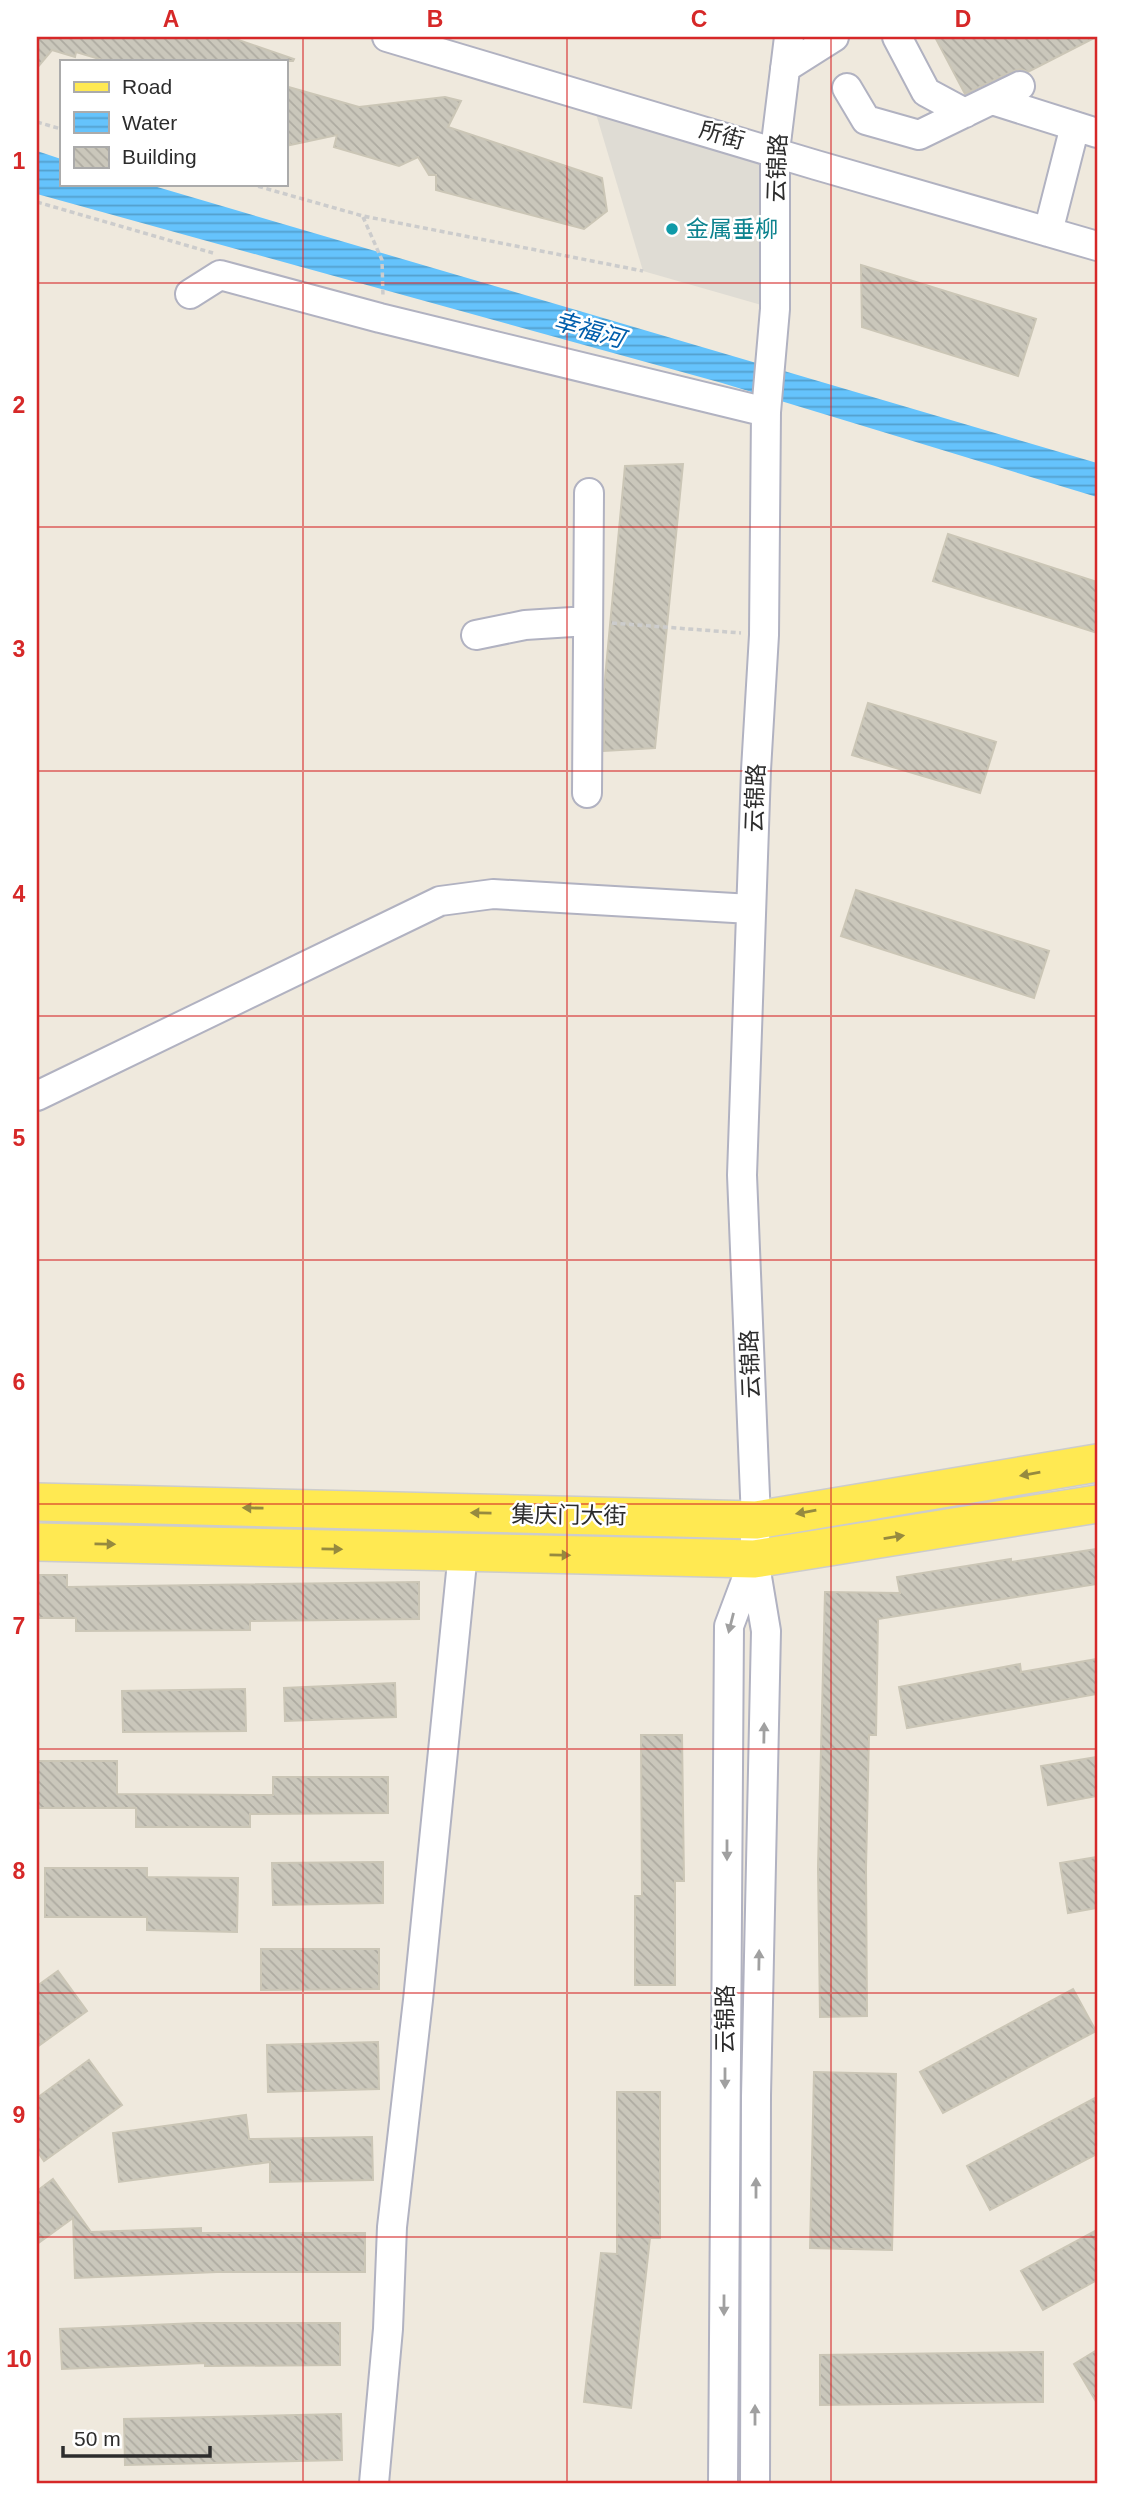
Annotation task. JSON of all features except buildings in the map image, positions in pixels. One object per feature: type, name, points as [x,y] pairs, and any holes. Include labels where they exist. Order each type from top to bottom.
[{"type":"main road","name":"集庆门大街","points":[[37,1502],[756,1520],[1097,1463]]},
{"type":"main road","name":"集庆门大街","points":[[37,1542],[754,1559],[1097,1504]]},
{"type":"street","name":"所街","points":[[387,37],[1097,246]]},
{"type":"street","name":"云锦路","points":[[755,2483],[756,2096],[766,1631],[754,1559],[756,1520],[743,1175],[751,909],[764,635],[766,412],[775,309],[775,151],[789,37]]},
{"type":"street","points":[[785,68],[834,37]]},
{"type":"street","points":[[897,37],[926,92],[965,113]]},
{"type":"street","points":[[847,88],[866,120],[919,135],[1020,86]]},
{"type":"street","points":[[992,100],[1086,130],[1048,232]]},
{"type":"street","points":[[190,294],[220,275],[382,310],[766,412]]},
{"type":"street","points":[[587,793],[589,494]]},
{"type":"street","points":[[476,635],[525,625],[588,621]]},
{"type":"street","points":[[37,1096],[440,901],[493,894],[751,909]]},
{"type":"street","points":[[374,2483],[388,2329],[392,2227],[463,1552]]},
{"type":"street","name":"云锦路","points":[[723,2483],[729,1626],[754,1559]]},
{"type":"path","points":[[37,122],[60,130]]},
{"type":"path","points":[[257,186],[363,216],[643,271]]},
{"type":"path","points":[[37,202],[116,224]]},
{"type":"path","points":[[363,216],[382,260],[382,310]]},
{"type":"path","points":[[588,621],[764,635]]},
{"type":"shaded area","points":[[591,97],[775,151],[775,309],[643,271]]},
{"type":"water","name":"幸福河","points":[[37,151],[60,159],[60,186],[154,186],[1097,463],[1097,497],[722,383],[37,194]]},
{"type":"place","name":"金属垂柳","points":[[672,229]]}]
